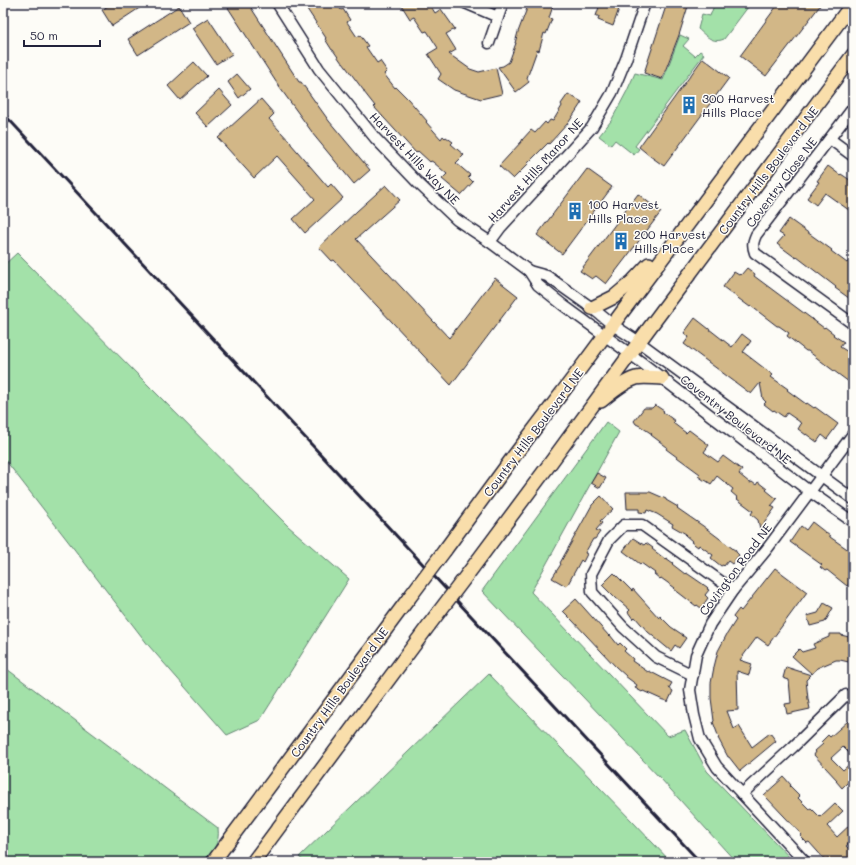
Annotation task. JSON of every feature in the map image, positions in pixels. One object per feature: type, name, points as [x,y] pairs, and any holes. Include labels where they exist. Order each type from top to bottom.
[{"type":"main road","name":"Country Hills Boulevard NE","points":[[213,862],[853,3]]},
{"type":"main road","name":"Country Hills Boulevard NE","points":[[253,862],[853,55]]},
{"type":"main road","points":[[592,308],[614,297],[633,281],[682,231]]},
{"type":"main road","points":[[589,409],[623,385],[636,378],[662,378]]},
{"type":"street","name":"Harvest Hills Way NE","points":[[277,3],[319,69],[375,138],[417,182],[457,220],[529,271],[538,285],[563,306],[605,336]]},
{"type":"street","points":[[465,3],[498,17]]},
{"type":"street","points":[[489,43],[503,3]]},
{"type":"street","name":"Harvest Hills Manor NE","points":[[490,242],[501,227],[592,127],[612,93],[626,60],[645,3]]},
{"type":"street","name":"Coventry Close NE","points":[[853,108],[756,235],[753,242],[755,253],[853,324]]},
{"type":"street","points":[[830,139],[853,156]]},
{"type":"street","name":"Harvest Hills Way NE","points":[[529,271],[547,276],[613,324]]},
{"type":"street","name":"Coventry Boulevard NE","points":[[613,324],[853,499]]},
{"type":"street","name":"Coventry Boulevard NE","points":[[605,336],[809,491],[853,522]]},
{"type":"street","name":"Covington Road NE","points":[[805,862],[717,768],[700,739],[690,690],[696,655],[710,624],[733,590],[767,549],[853,434]]},
{"type":"street","points":[[693,675],[656,657],[623,627],[592,592],[591,574],[609,540],[624,525],[642,525],[733,590]]},
{"type":"street","points":[[742,794],[846,695]]},
{"type":"green space","points":[[715,3],[751,3],[724,39],[716,41],[698,29],[702,14],[710,16]]},
{"type":"green space","points":[[680,35],[689,39],[683,46],[695,56],[700,51],[704,54],[635,146],[639,149],[634,155],[615,140],[611,145],[599,136],[611,121],[635,73],[663,80]]},
{"type":"green space","points":[[17,253],[288,526],[349,579],[260,720],[227,735],[149,646],[3,457],[3,266]]},
{"type":"green space","points":[[606,422],[619,432],[531,592],[668,736],[685,730],[707,771],[794,862],[736,862],[661,779],[482,591]]},
{"type":"green space","points":[[3,666],[218,828],[217,843],[204,862],[3,862]]},
{"type":"green space","points":[[489,674],[671,862],[305,862],[299,857]]},
{"type":"building","points":[[112,3],[147,3],[112,26],[102,10]]},
{"type":"building","points":[[225,3],[248,3],[299,82],[301,82],[329,121],[370,170],[354,184],[312,133],[280,88]]},
{"type":"building","points":[[303,3],[336,3],[341,10],[343,9],[350,20],[347,22],[357,37],[360,35],[377,63],[380,61],[387,71],[384,74],[395,88],[396,87],[408,99],[441,139],[443,136],[445,138],[446,137],[453,142],[451,144],[464,155],[456,163],[470,175],[468,177],[473,182],[461,195],[442,179],[447,174],[418,151],[416,153],[374,107],[375,106],[364,91],[332,50]]},
{"type":"building","points":[[400,3],[429,3],[435,13],[441,9],[455,29],[446,34],[456,50],[449,54],[470,69],[479,72],[496,68],[502,94],[481,99],[454,90],[438,79],[441,74],[428,54],[438,48],[427,31],[424,32],[414,17],[410,19]]},
{"type":"building","points":[[529,3],[554,3],[549,18],[552,19],[546,34],[544,33],[539,51],[537,50],[527,78],[529,82],[516,92],[498,67],[509,62]]},
{"type":"building","points":[[603,3],[621,3],[613,26],[598,20],[599,16],[596,16],[600,4],[603,5]]},
{"type":"building","points":[[667,3],[689,3],[679,35],[662,79],[644,73]]},
{"type":"building","points":[[779,3],[822,3],[766,76],[740,56]]},
{"type":"building","points":[[179,6],[189,22],[138,55],[128,39]]},
{"type":"building","points":[[208,18],[232,54],[216,64],[192,28]]},
{"type":"building","name":"300 Harvest Hills Place","points":[[703,58],[729,78],[664,166],[639,147]]},
{"type":"building","points":[[194,62],[207,76],[180,100],[168,86]]},
{"type":"building","points":[[237,74],[250,89],[239,98],[228,82]]},
{"type":"building","points":[[219,90],[232,105],[208,127],[195,113]]},
{"type":"building","points":[[568,94],[582,102],[569,122],[513,179],[499,166],[531,130],[535,133],[545,122],[547,124],[550,120],[553,121],[562,106],[561,104]]},
{"type":"building","points":[[261,99],[274,114],[269,119],[328,187],[331,184],[343,198],[305,233],[293,219],[315,199],[277,156],[254,178],[218,138]]},
{"type":"building","points":[[828,166],[853,182],[853,213],[825,193],[816,205],[807,198],[819,182],[817,181]]},
{"type":"building","name":"100 Harvest Hills Place","points":[[587,169],[612,187],[562,254],[537,235]]},
{"type":"building","points":[[386,185],[400,200],[356,239],[449,338],[495,278],[518,296],[451,385],[334,260],[332,261],[319,247]]},
{"type":"building","name":"200 Harvest Hills Place","points":[[638,194],[661,212],[606,284],[596,276],[592,279],[580,271]]},
{"type":"building","points":[[789,219],[832,250],[831,251],[847,263],[853,255],[853,301],[797,257],[796,258],[777,244],[784,236],[779,233]]},
{"type":"building","points":[[747,268],[755,274],[754,276],[844,342],[840,347],[853,355],[853,385],[787,336],[789,333],[723,287],[734,272],[741,275]]},
{"type":"building","points":[[695,318],[732,347],[742,334],[751,341],[743,352],[773,375],[771,377],[788,389],[787,390],[806,404],[807,403],[814,408],[815,407],[838,424],[827,439],[822,435],[817,442],[798,429],[801,424],[800,422],[787,413],[784,417],[764,404],[766,402],[763,399],[760,383],[751,394],[684,344],[689,337],[684,333]]},
{"type":"building","points":[[655,405],[664,411],[663,412],[675,421],[673,423],[686,433],[689,430],[709,445],[704,452],[718,462],[723,456],[742,470],[739,474],[750,483],[752,482],[756,485],[758,482],[777,499],[771,506],[775,508],[760,529],[758,520],[751,514],[753,511],[737,499],[738,498],[731,492],[733,489],[717,476],[711,484],[705,481],[698,476],[700,474],[666,449],[667,447],[651,435],[652,434],[636,424],[634,421],[644,408],[652,408]]},
{"type":"building","points":[[597,473],[606,478],[600,488],[591,483]]},
{"type":"building","points":[[626,492],[650,492],[666,499],[736,551],[739,555],[732,564],[728,561],[724,566],[721,566],[711,558],[713,555],[699,545],[698,547],[691,542],[692,541],[685,535],[686,534],[672,526],[673,524],[657,514],[647,510],[646,513],[639,512],[639,509],[627,509]]},
{"type":"building","points":[[601,496],[613,509],[600,521],[602,523],[596,530],[600,532],[595,539],[593,539],[585,553],[587,554],[583,562],[581,560],[566,586],[552,578],[592,505]]},
{"type":"building","points":[[812,522],[853,553],[853,579],[847,586],[827,570],[825,571],[820,567],[822,565],[790,542],[801,526],[806,530]]},
{"type":"building","points":[[633,538],[644,545],[646,543],[685,574],[688,574],[708,588],[707,589],[709,590],[705,595],[708,598],[701,608],[697,605],[696,606],[674,589],[675,588],[661,578],[660,579],[654,574],[655,573],[623,551]]},
{"type":"building","points":[[775,568],[807,592],[768,645],[757,637],[740,660],[752,664],[749,675],[737,671],[738,710],[727,711],[734,729],[739,726],[752,747],[770,733],[776,741],[740,771],[728,757],[718,738],[713,722],[711,683],[718,651],[736,620],[733,617],[739,609],[741,611]]},
{"type":"building","points":[[614,573],[632,591],[633,589],[659,618],[660,616],[671,627],[686,638],[679,648],[675,645],[671,651],[648,632],[635,617],[633,619],[628,612],[630,610],[602,585]]},
{"type":"building","points":[[576,599],[618,645],[620,643],[626,649],[624,651],[633,659],[632,661],[648,672],[649,671],[672,683],[669,688],[673,691],[668,702],[635,688],[637,685],[616,667],[563,611]]},
{"type":"building","points":[[824,603],[833,608],[825,622],[810,626],[807,616],[818,613]]},
{"type":"building","points":[[829,634],[841,634],[853,638],[853,663],[836,660],[817,668],[812,674],[792,656],[799,649],[802,652],[815,648],[813,644],[829,637]]},
{"type":"building","points":[[786,667],[811,675],[806,680],[810,709],[787,714],[785,704],[791,703],[789,680],[783,678]]},
{"type":"building","points":[[853,720],[853,749],[849,753],[843,747],[831,758],[843,770],[853,761],[853,777],[842,788],[836,781],[837,780],[814,755],[816,752],[815,751],[823,744],[821,742],[828,735],[830,737],[848,721],[849,723]]},
{"type":"building","points":[[784,777],[791,785],[790,786],[800,796],[798,798],[820,817],[835,803],[843,811],[827,826],[837,837],[853,822],[853,840],[846,846],[853,853],[853,856],[847,862],[831,862],[828,859],[826,861],[809,842],[807,843],[800,836],[802,835],[764,795]]},
{"type":"railway","points":[[3,113],[700,862]]},
{"type":"place","name":"300 Harvest Hills Place","points":[[689,105]]},
{"type":"place","name":"100 Harvest Hills Place","points":[[575,211]]},
{"type":"place","name":"200 Harvest Hills Place","points":[[621,241]]}]
